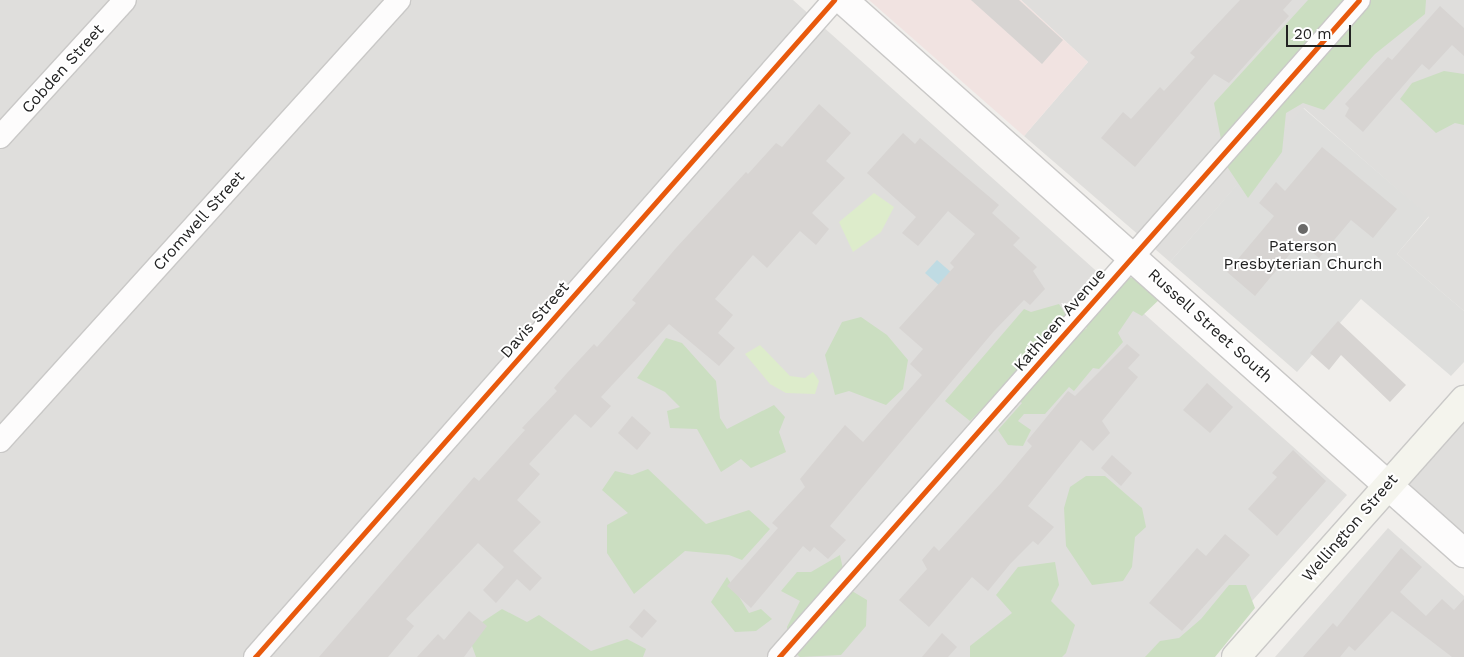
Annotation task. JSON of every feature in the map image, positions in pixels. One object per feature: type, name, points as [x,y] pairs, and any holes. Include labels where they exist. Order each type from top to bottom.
[{"type":"main road","name":"Wellington Street","points":[[1236,657],[1464,400]]},
{"type":"street","name":"Cobden Street","points":[[0,137],[126,0]]},
{"type":"street","name":"Cromwell Street","points":[[0,441],[399,0]]},
{"type":"street","name":"Davis Street","points":[[255,657],[834,0]]},
{"type":"street","name":"Russell Street South","points":[[842,0],[1464,553]]},
{"type":"street","name":"Kathleen Avenue","points":[[779,657],[1359,0]]},
{"type":"shaded area","points":[[0,0],[793,0],[1347,495],[1202,657],[0,657]]},
{"type":"shaded area","points":[[869,0],[1021,0],[1088,62],[1024,136]]},
{"type":"shaded area","points":[[1021,0],[1464,0],[1464,311],[1397,254],[1429,217],[1304,108],[1170,262],[1024,136],[1088,62]]},
{"type":"shaded area","points":[[1303,108],[1429,216],[1397,254],[1464,311],[1464,362],[1451,376],[1361,299],[1297,372],[1170,262]]},
{"type":"shaded area","points":[[1464,409],[1464,544],[1397,485]]},
{"type":"shaded area","points":[[1388,528],[1464,596],[1464,657],[1275,657]]},
{"type":"green space","points":[[1308,0],[1426,0],[1425,14],[1375,54],[1324,110],[1303,103],[1286,113],[1282,152],[1248,198],[1226,165],[1214,103]]},
{"type":"green space","points":[[1444,71],[1464,74],[1464,125],[1455,123],[1436,133],[1400,99],[1412,83]]},
{"type":"green space","points":[[874,193],[894,207],[881,232],[853,252],[839,222]]},
{"type":"green space","points":[[1140,276],[1163,296],[1142,316],[1133,311],[1118,333],[1123,342],[1099,369],[1093,368],[1074,391],[1069,387],[1045,414],[1024,414],[1018,421],[1031,430],[1023,446],[1008,445],[998,430],[1022,403],[1003,388],[970,421],[945,401],[1024,309],[1031,312],[1059,304],[1078,334],[1087,328],[1075,309],[1096,285]]},
{"type":"green space","points":[[861,317],[887,335],[908,360],[903,389],[886,405],[849,391],[835,395],[825,355],[842,322]]},
{"type":"green space","points":[[666,338],[682,343],[716,381],[720,418],[727,429],[774,405],[785,417],[779,432],[786,452],[751,468],[741,459],[721,472],[697,429],[670,428],[667,411],[680,407],[665,392],[637,378]]},
{"type":"green space","points":[[760,345],[790,376],[805,378],[813,372],[819,381],[815,394],[786,393],[770,384],[745,354]]},
{"type":"green space","points":[[648,469],[706,524],[749,510],[770,529],[742,560],[729,555],[685,551],[634,594],[607,553],[607,525],[628,513],[602,490],[615,471],[632,475]]},
{"type":"green space","points":[[1086,476],[1105,476],[1142,508],[1146,527],[1135,537],[1132,567],[1123,581],[1092,585],[1066,546],[1064,508],[1070,487]]},
{"type":"green space","points":[[840,555],[847,588],[867,600],[866,626],[841,655],[800,657],[789,648],[787,627],[800,601],[781,591],[797,572],[811,572]]},
{"type":"green space","points":[[1055,562],[1059,585],[1051,601],[1075,625],[1066,653],[1062,657],[970,657],[970,646],[1012,613],[996,595],[1018,567]]},
{"type":"green space","points":[[727,577],[749,613],[761,609],[772,619],[756,631],[735,632],[711,602]]},
{"type":"green space","points":[[1229,585],[1246,585],[1255,608],[1215,657],[1145,657],[1160,641],[1179,638],[1201,619]]},
{"type":"green space","points":[[502,609],[527,622],[539,615],[591,651],[627,639],[646,649],[643,657],[476,657],[467,632]]},
{"type":"water","points":[[937,260],[960,280],[948,293],[925,273]]},
{"type":"building","points":[[971,0],[1019,0],[1063,40],[1042,64]]},
{"type":"building","points":[[1240,0],[1292,0],[1283,10],[1289,16],[1229,83],[1214,74],[1135,167],[1101,138],[1123,112],[1131,119],[1160,87],[1164,91],[1195,57],[1190,53]]},
{"type":"building","points":[[1440,6],[1464,28],[1464,56],[1452,45],[1429,70],[1422,64],[1363,132],[1345,116],[1349,108],[1345,104],[1388,57],[1392,60]]},
{"type":"building","points":[[819,104],[851,133],[826,161],[845,178],[812,213],[829,229],[816,245],[800,231],[767,268],[753,255],[715,299],[733,315],[718,333],[735,348],[719,366],[669,324],[601,397],[611,406],[591,428],[575,414],[529,464],[540,474],[517,500],[541,522],[513,551],[542,578],[530,591],[517,579],[496,603],[483,590],[504,567],[478,543],[406,619],[414,626],[388,657],[319,657],[474,477],[479,481],[525,430],[522,428],[557,391],[554,388],[567,373],[594,344],[597,347],[636,303],[632,300],[676,248],[746,172],[748,174],[776,143],[782,147]]},
{"type":"building","points":[[903,133],[915,144],[920,138],[999,205],[992,213],[1020,238],[1013,245],[1037,267],[1033,271],[1045,289],[1030,305],[1024,300],[994,331],[830,526],[846,540],[828,559],[814,547],[810,552],[803,546],[751,608],[727,586],[778,528],[772,523],[805,487],[800,479],[845,425],[863,442],[922,375],[910,364],[923,349],[899,328],[954,267],[950,263],[975,234],[948,211],[918,246],[902,233],[916,217],[867,173]]},
{"type":"building","name":"Paterson Presbyterian Church","points":[[1322,147],[1397,209],[1373,238],[1351,220],[1319,258],[1300,242],[1255,296],[1227,272],[1274,216],[1259,203],[1276,182],[1285,191]]},
{"type":"building","points":[[1338,321],[1406,385],[1390,402],[1341,355],[1329,370],[1310,353]]},
{"type":"building","points":[[1127,344],[1140,355],[1128,368],[1138,377],[1102,421],[1110,433],[1093,451],[1081,440],[1028,506],[1054,527],[1038,545],[1033,541],[1011,563],[988,591],[972,577],[929,627],[899,600],[927,569],[922,560],[934,546],[939,551],[1001,483],[1032,446],[1027,441],[1068,391],[1075,396]]},
{"type":"building","points":[[1207,383],[1233,407],[1210,433],[1183,410]]},
{"type":"building","points":[[632,416],[651,433],[637,450],[618,433]]},
{"type":"building","points":[[1293,450],[1326,481],[1277,536],[1248,509],[1277,477],[1272,473]]},
{"type":"building","points":[[1112,455],[1132,473],[1121,486],[1101,468]]},
{"type":"building","points":[[1225,534],[1250,555],[1182,631],[1149,603],[1197,548],[1206,556]]},
{"type":"building","points":[[1401,548],[1422,567],[1400,592],[1426,616],[1442,599],[1454,610],[1464,599],[1464,657],[1452,657],[1392,611],[1355,651],[1349,646],[1340,657],[1303,657],[1333,623],[1337,627]]},
{"type":"building","points":[[644,609],[657,621],[642,638],[629,627]]},
{"type":"building","points":[[469,611],[487,626],[464,657],[417,657],[438,634],[444,640]]},
{"type":"building","points":[[942,633],[957,647],[948,657],[922,657]]},
{"type":"cycle path","points":[[255,657],[834,0]]},
{"type":"cycle path","points":[[779,657],[1359,0]]},
{"type":"place","name":"Paterson Presbyterian Church","points":[[1303,229]]}]
